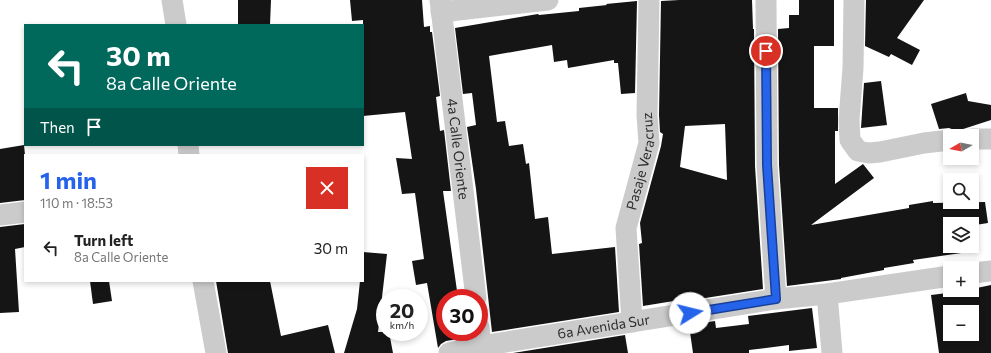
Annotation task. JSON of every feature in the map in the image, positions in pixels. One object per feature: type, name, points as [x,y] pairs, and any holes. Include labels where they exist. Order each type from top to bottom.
[{"type":"street","points":[[172,0],[176,24]]},
{"type":"street","points":[[440,6],[548,0]]},
{"type":"street","name":"Pasaje Veracruz","points":[[632,322],[626,228],[649,143],[647,115],[649,0]]},
{"type":"street","points":[[766,0],[767,165],[776,299]]},
{"type":"street","points":[[854,0],[853,68],[849,120],[850,140],[858,151],[869,153],[943,141]]},
{"type":"street","name":"4a Calle Oriente","points":[[440,6],[475,289]]},
{"type":"street","points":[[979,139],[991,139]]},
{"type":"street","points":[[0,215],[24,212]]},
{"type":"street","points":[[979,272],[991,271]]},
{"type":"street","name":"6a Avenida Sur","points":[[449,353],[481,342],[632,322],[776,299],[827,294],[943,277]]},
{"type":"street","points":[[203,282],[216,353]]},
{"type":"street","points":[[827,294],[832,353]]},
{"type":"building","points":[[238,0],[271,0],[270,24],[238,24]]},
{"type":"building","points":[[350,0],[422,0],[424,27],[430,26],[430,32],[432,32],[440,96],[436,97],[440,131],[444,130],[451,191],[443,191],[457,289],[436,289],[436,336],[427,283],[416,285],[412,261],[424,259],[415,193],[402,194],[396,158],[412,159],[405,112],[364,116],[363,20],[352,21]]},
{"type":"building","points":[[752,0],[754,29],[755,166],[763,289],[643,306],[639,244],[642,243],[640,223],[663,134],[660,132],[659,115],[661,1]],"holes":[[[725,124],[727,180],[680,167],[685,126]]]},
{"type":"building","points":[[799,0],[834,0],[834,46],[814,46],[814,108],[838,108],[838,131],[835,131],[835,184],[863,164],[874,178],[811,225],[909,208],[909,205],[933,201],[933,203],[943,203],[943,209],[979,209],[979,202],[985,202],[988,223],[979,224],[979,217],[943,217],[943,253],[961,253],[913,260],[914,263],[884,268],[884,270],[841,279],[787,286],[779,165],[778,29],[789,28],[789,15],[799,15]]},
{"type":"building","points":[[866,0],[924,0],[897,38],[920,50],[912,65],[891,54],[889,57],[865,46]]},
{"type":"building","points":[[637,1],[635,93],[621,94],[618,63],[614,63],[614,60],[568,68],[567,60],[554,62],[552,45],[489,56],[497,122],[505,121],[509,146],[523,144],[526,164],[529,163],[535,219],[548,217],[552,254],[615,247],[619,312],[492,332],[476,189],[467,127],[476,125],[472,93],[463,94],[455,28],[538,14],[579,11],[579,8],[607,5],[606,4]]},
{"type":"building","points":[[881,81],[887,125],[861,128],[864,83]]},
{"type":"building","points":[[966,93],[968,101],[991,105],[991,120],[963,129],[939,129],[931,104]]},
{"type":"building","points":[[24,145],[24,200],[0,203],[0,149]]},
{"type":"building","points":[[24,224],[24,247],[15,249],[19,312],[0,313],[0,227]]},
{"type":"building","points":[[364,252],[387,254],[383,289],[376,289],[376,341],[391,341],[393,353],[344,353],[357,309],[360,282],[364,282]]},
{"type":"building","points":[[90,282],[109,282],[112,301],[93,304]]},
{"type":"building","points":[[216,282],[270,282],[281,336],[328,325],[335,353],[228,353]]},
{"type":"building","points":[[991,285],[991,353],[939,353],[931,295],[943,294],[943,297],[979,297],[979,288]]},
{"type":"building","points":[[812,308],[817,348],[789,351],[789,345],[749,350],[749,353],[693,353],[689,325],[715,321],[716,328],[749,324],[748,316]]},
{"type":"building","points":[[625,335],[628,353],[513,353]]},
{"type":"building","points":[[437,341],[446,341],[441,344],[438,348]]},
{"type":"route","points":[[690,313],[776,299],[767,165],[766,51]]}]
